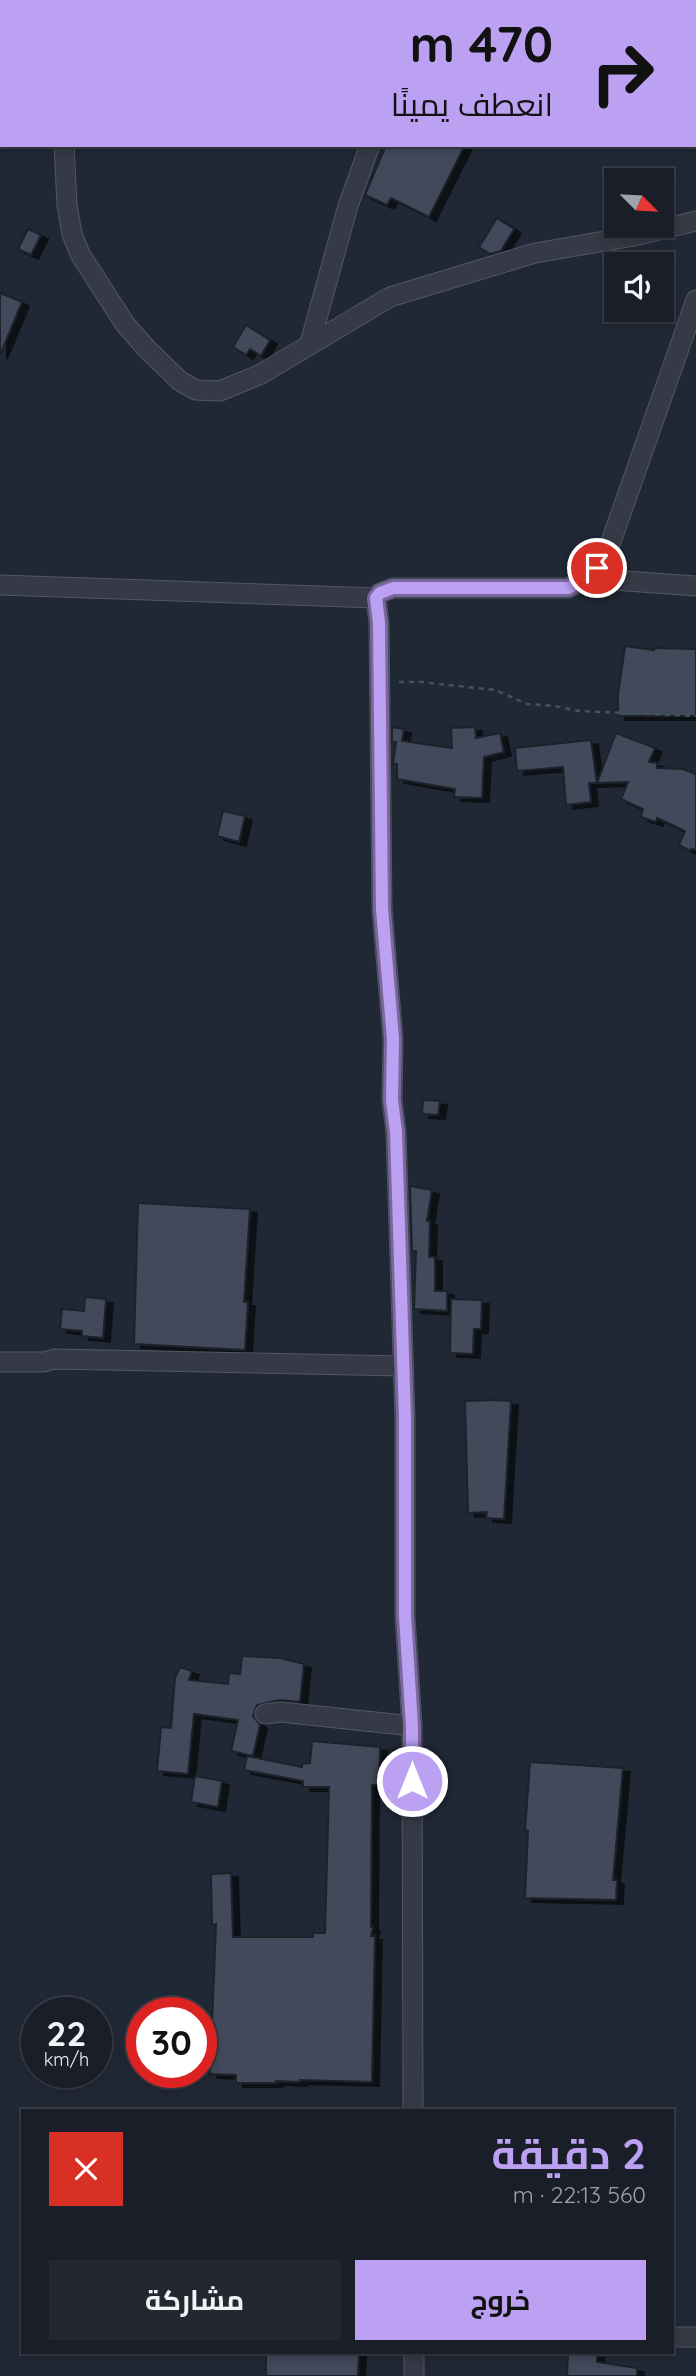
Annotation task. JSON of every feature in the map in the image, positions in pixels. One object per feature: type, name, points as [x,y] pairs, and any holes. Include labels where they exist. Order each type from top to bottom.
[{"type":"street","points":[[64,147],[67,205],[72,234],[80,254],[125,324],[180,381],[196,390],[220,391],[278,365],[390,297],[535,253],[634,236],[696,221]]},
{"type":"street","points":[[310,344],[348,206],[369,147]]},
{"type":"street","points":[[413,2109],[412,1726],[405,1616],[406,1480],[396,1132],[392,1100],[393,1039],[382,909],[379,623],[376,598],[380,593],[393,588],[568,588],[586,578],[607,553],[696,300]]},
{"type":"street","points":[[586,578],[696,586]]},
{"type":"street","points":[[0,585],[376,598]]},
{"type":"street","points":[[0,1362],[44,1362],[54,1359],[402,1366]]},
{"type":"street","points":[[265,1714],[281,1712],[412,1726]]},
{"type":"street","points":[[674,2337],[696,2337]]},
{"type":"street","points":[[414,2354],[414,2376]]},
{"type":"path","points":[[380,683],[421,682],[495,690],[527,704],[579,711],[696,716]]},
{"type":"building","points":[[385,147],[464,147],[429,217],[391,198],[387,205],[365,195]]},
{"type":"building","points":[[497,218],[514,229],[501,251],[490,254],[479,247]]},
{"type":"building","points":[[28,229],[41,235],[31,255],[18,249]]},
{"type":"building","points":[[0,293],[22,302],[0,355]]},
{"type":"building","points":[[246,325],[270,340],[261,356],[250,349],[246,355],[233,347]]},
{"type":"building","points":[[625,646],[654,650],[696,649],[696,716],[618,716]]},
{"type":"building","points":[[392,727],[404,729],[402,741],[452,748],[451,728],[475,727],[476,738],[500,733],[504,752],[484,757],[482,798],[454,797],[455,789],[397,779],[397,764],[393,764],[396,742],[392,742]]},
{"type":"building","points":[[616,733],[655,748],[649,762],[657,763],[657,768],[683,769],[696,774],[696,850],[690,851],[679,845],[685,831],[657,818],[656,822],[641,817],[643,809],[621,799],[628,782],[597,783]]},
{"type":"building","points":[[591,740],[597,783],[589,783],[591,802],[566,805],[563,767],[517,771],[515,748]]},
{"type":"building","points":[[223,811],[245,816],[239,842],[217,836]]},
{"type":"building","points":[[423,1100],[440,1101],[438,1115],[422,1114]]},
{"type":"building","points":[[410,1186],[432,1190],[427,1221],[430,1221],[429,1257],[435,1257],[435,1291],[447,1291],[447,1311],[414,1309],[416,1251],[412,1251]]},
{"type":"building","points":[[138,1203],[250,1209],[244,1302],[248,1302],[245,1350],[134,1344]]},
{"type":"building","points":[[85,1297],[106,1299],[103,1338],[82,1336],[82,1331],[60,1329],[62,1309],[84,1311]]},
{"type":"building","points":[[451,1299],[482,1300],[481,1329],[474,1329],[473,1354],[450,1353]]},
{"type":"building","points":[[465,1401],[511,1401],[504,1519],[486,1518],[487,1512],[468,1513]]},
{"type":"building","points":[[242,1656],[280,1658],[304,1664],[300,1702],[279,1700],[257,1705],[253,1716],[260,1725],[253,1756],[231,1751],[238,1720],[194,1714],[188,1774],[157,1771],[161,1727],[171,1728],[175,1678],[180,1667],[192,1671],[189,1680],[228,1684],[229,1673],[240,1674]]},
{"type":"building","points":[[312,1741],[380,1747],[379,1785],[372,1785],[371,1936],[375,1936],[372,2082],[300,2080],[236,2083],[236,2075],[217,2074],[217,1997],[213,1997],[216,1924],[212,1925],[211,1874],[231,1873],[233,1937],[313,1937],[313,1933],[325,1933],[329,1787],[303,1787],[303,1781],[244,1770],[247,1756],[302,1767],[302,1764],[310,1763]]},
{"type":"building","points":[[530,1762],[623,1768],[613,1880],[617,1880],[616,1900],[525,1898],[528,1831],[525,1830]]},
{"type":"building","points":[[195,1776],[222,1781],[218,1807],[191,1802]]},
{"type":"building","points":[[266,2354],[359,2354],[358,2376],[266,2376]]},
{"type":"building","points":[[568,2354],[597,2354],[597,2362],[637,2368],[637,2376],[567,2376]]},
{"type":"route","points":[[412,1781],[412,1726],[405,1616],[405,1419],[401,1279],[396,1132],[392,1100],[393,1039],[388,1010],[387,952],[382,909],[379,623],[376,598],[380,593],[393,588],[568,588],[597,568]]}]
